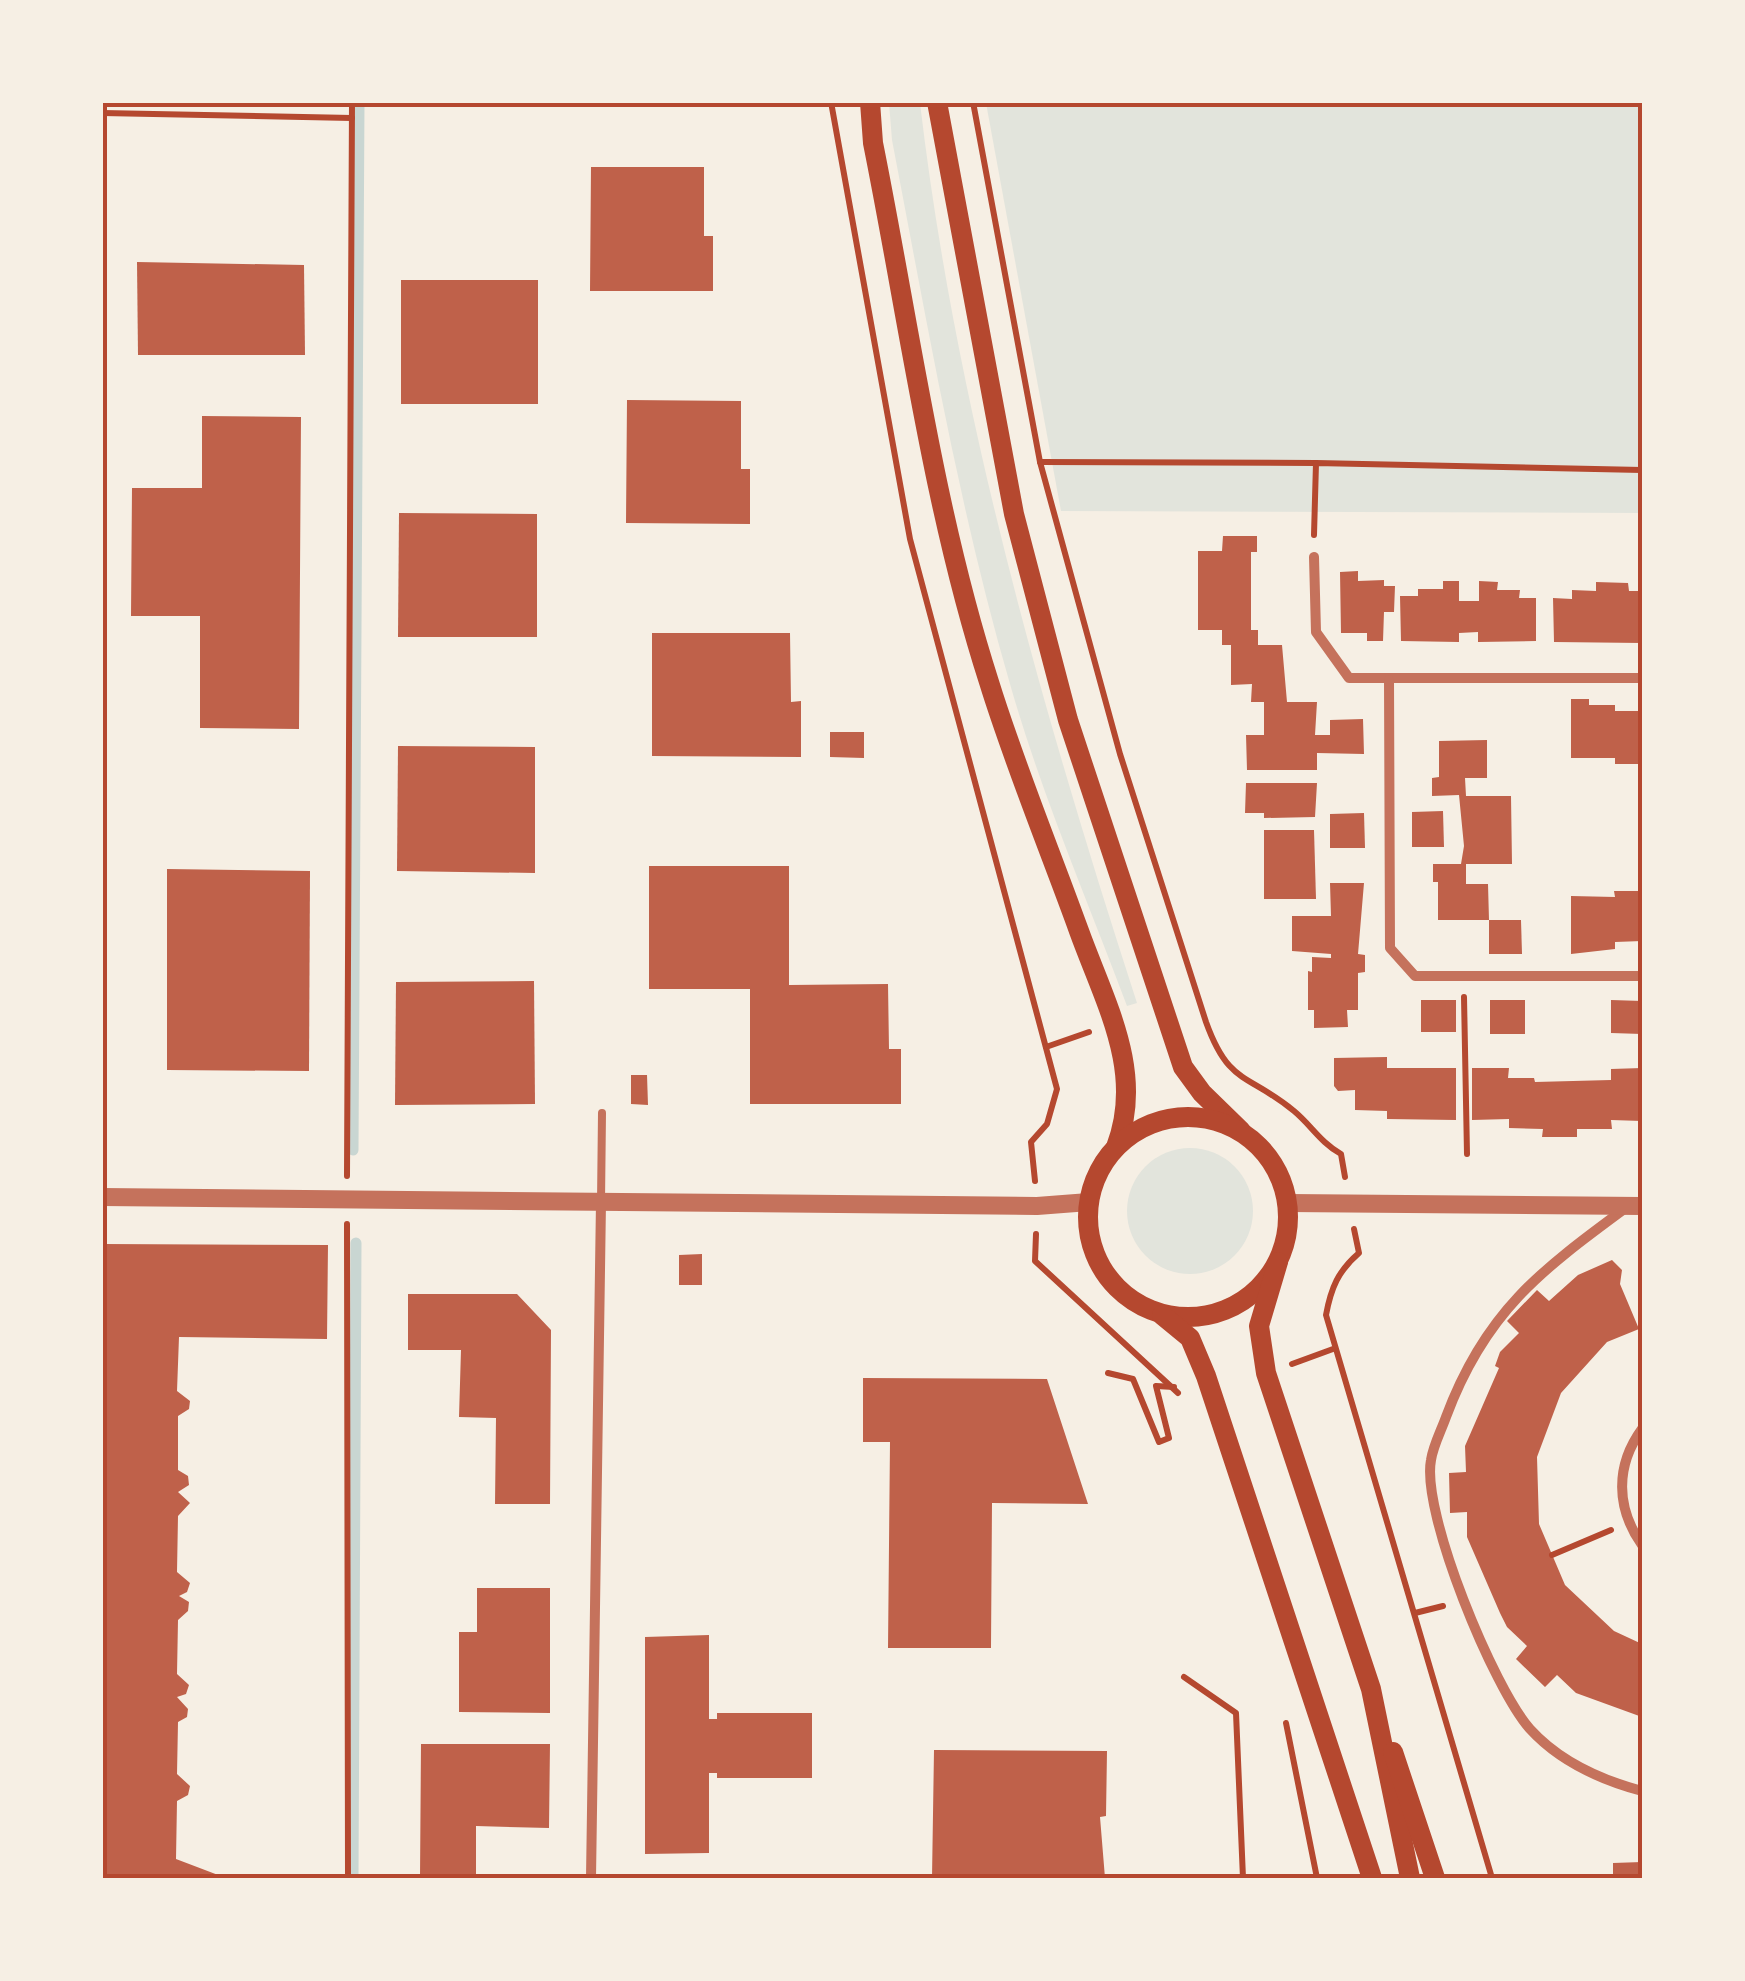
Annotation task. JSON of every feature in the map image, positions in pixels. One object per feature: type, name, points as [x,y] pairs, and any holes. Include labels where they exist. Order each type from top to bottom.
[{"type":"main road","points":[[870,102],[873,142],[951,536],[988,681],[1113,1024],[1130,1084],[1127,1118],[1116,1147],[1098,1173],[1089,1202],[1088,1231],[1096,1258],[1112,1283],[1190,1338],[1206,1376],[1372,1878]]},
{"type":"main road","points":[[937,102],[1014,514],[1068,720],[1183,1067],[1202,1093],[1264,1150],[1280,1174],[1288,1202],[1288,1233],[1259,1326],[1266,1374],[1434,1878]]},
{"type":"main road","points":[[1116,1147],[1143,1127],[1176,1117],[1209,1118],[1241,1131]]},
{"type":"main road","points":[[1160,1314],[1195,1318],[1229,1309],[1258,1290],[1278,1262]]},
{"type":"main road","points":[[1371,1689],[1410,1878]]},
{"type":"street","points":[[1314,557],[1316,632],[1349,678],[1642,678]]},
{"type":"street","points":[[1389,680],[1390,948],[1415,976],[1642,976]]},
{"type":"street","points":[[102,1198],[1037,1206],[1089,1202]]},
{"type":"street","points":[[591,1878],[600,1202]]},
{"type":"street","points":[[1288,1202],[1636,1206]]},
{"type":"street","points":[[1636,1206],[1546,1268],[1506,1306],[1474,1355],[1430,1462],[1438,1513],[1464,1600],[1504,1692],[1531,1730],[1570,1763],[1642,1791]]},
{"type":"street","points":[[1642,1429],[1624,1464],[1620,1496],[1642,1545]]},
{"type":"lane","points":[[600,1202],[602,1113]]},
{"type":"path","points":[[348,1878],[352,102]]},
{"type":"path","points":[[972,102],[1040,462],[1120,754],[1206,1022]]},
{"type":"path","points":[[102,112],[352,118]]},
{"type":"path","points":[[1040,462],[1316,462],[1642,470]]},
{"type":"path","points":[[1314,557],[1316,462]]},
{"type":"path","points":[[1464,975],[1467,1154]]},
{"type":"path","points":[[1334,1349],[1492,1878]]},
{"type":"path","points":[[1108,1374],[1176,1387],[1182,1405]]},
{"type":"path","points":[[1134,1380],[1160,1442],[1169,1438],[1156,1386]]},
{"type":"path","points":[[1552,1555],[1629,1522]]},
{"type":"path","points":[[1184,1676],[1236,1713],[1242,1878]]},
{"type":"path","points":[[1282,1707],[1317,1878]]},
{"type":"shaded area","points":[[889,103],[920,103],[936,218],[979,445],[1036,670],[1137,1003],[1127,1006],[1036,765],[991,617],[931,345],[892,140]]},
{"type":"shaded area","points":[[986,103],[1642,103],[1642,513],[1061,511]]},
{"type":"shaded area","points":[[1190,1148],[1214,1153],[1235,1166],[1248,1187],[1253,1211],[1248,1235],[1235,1256],[1214,1269],[1190,1274],[1166,1269],[1145,1256],[1132,1235],[1127,1211],[1132,1187],[1145,1166],[1166,1153]]},
{"type":"building","points":[[591,167],[704,167],[704,236],[713,236],[713,291],[590,291]]},
{"type":"building","points":[[137,262],[304,265],[305,355],[138,355]]},
{"type":"building","points":[[401,280],[538,280],[538,404],[401,404]]},
{"type":"building","points":[[627,400],[741,401],[741,469],[750,469],[750,524],[626,523]]},
{"type":"building","points":[[202,416],[301,417],[299,729],[200,728],[200,616],[131,616],[132,488],[202,488]]},
{"type":"building","points":[[399,513],[537,514],[537,637],[398,637]]},
{"type":"building","points":[[1223,536],[1257,536],[1257,552],[1251,552],[1251,630],[1258,630],[1258,645],[1282,645],[1287,702],[1317,702],[1315,735],[1330,735],[1330,720],[1363,719],[1364,754],[1317,753],[1317,770],[1247,770],[1246,735],[1264,735],[1264,702],[1251,702],[1252,684],[1231,685],[1231,645],[1222,645],[1222,630],[1198,630],[1198,551],[1222,551]]},
{"type":"building","points":[[1358,571],[1358,581],[1384,580],[1384,586],[1395,586],[1394,612],[1384,612],[1383,641],[1367,641],[1367,633],[1341,633],[1340,572]]},
{"type":"building","points":[[1443,581],[1459,581],[1459,601],[1479,601],[1479,581],[1498,582],[1497,590],[1520,590],[1519,598],[1536,598],[1536,641],[1478,642],[1478,632],[1459,633],[1459,642],[1401,641],[1400,596],[1418,596],[1418,589],[1443,589]]},
{"type":"building","points":[[1596,582],[1628,583],[1629,591],[1642,591],[1642,643],[1554,642],[1553,598],[1572,599],[1572,590],[1596,591]]},
{"type":"building","points":[[652,633],[790,633],[791,702],[801,701],[801,757],[652,756]]},
{"type":"building","points":[[1571,699],[1589,699],[1589,705],[1615,705],[1615,711],[1642,711],[1642,764],[1615,764],[1615,758],[1571,758]]},
{"type":"building","points":[[830,732],[864,732],[864,758],[830,757]]},
{"type":"building","points":[[1487,740],[1487,778],[1465,778],[1466,796],[1511,796],[1512,864],[1466,864],[1466,884],[1488,884],[1489,920],[1438,920],[1438,882],[1433,882],[1433,864],[1461,864],[1464,846],[1459,795],[1432,796],[1432,778],[1439,777],[1439,741]]},
{"type":"building","points":[[398,746],[535,747],[535,873],[397,871]]},
{"type":"building","points":[[1246,783],[1317,783],[1315,817],[1264,818],[1264,813],[1245,813]]},
{"type":"building","points":[[1443,811],[1444,847],[1412,847],[1412,812]]},
{"type":"building","points":[[1364,813],[1365,848],[1330,848],[1330,814]]},
{"type":"building","points":[[1264,830],[1314,830],[1316,899],[1264,899]]},
{"type":"building","points":[[649,866],[789,866],[789,985],[888,984],[889,1049],[901,1049],[901,1104],[750,1104],[750,989],[649,989]]},
{"type":"building","points":[[167,869],[310,871],[309,1071],[167,1070]]},
{"type":"building","points":[[1330,883],[1364,883],[1358,954],[1365,955],[1365,972],[1358,973],[1358,1010],[1347,1010],[1348,1027],[1314,1028],[1314,1010],[1308,1010],[1308,971],[1312,972],[1312,957],[1331,958],[1331,954],[1292,951],[1292,916],[1331,916]]},
{"type":"building","points":[[1614,891],[1642,891],[1642,941],[1615,942],[1615,949],[1571,954],[1571,896],[1615,897]]},
{"type":"building","points":[[1489,920],[1521,920],[1522,954],[1489,954]]},
{"type":"building","points":[[534,981],[535,1104],[395,1105],[396,982]]},
{"type":"building","points":[[1421,1000],[1456,1000],[1456,1032],[1421,1032]]},
{"type":"building","points":[[1490,1000],[1525,1000],[1525,1034],[1490,1034]]},
{"type":"building","points":[[1611,1000],[1642,1001],[1642,1034],[1611,1033]]},
{"type":"building","points":[[1387,1057],[1387,1068],[1456,1068],[1456,1120],[1387,1119],[1387,1111],[1355,1110],[1355,1090],[1338,1091],[1334,1086],[1334,1058]]},
{"type":"building","points":[[1472,1068],[1509,1068],[1508,1078],[1534,1078],[1535,1082],[1611,1080],[1611,1069],[1642,1068],[1642,1121],[1611,1120],[1612,1129],[1577,1129],[1577,1137],[1542,1137],[1543,1129],[1509,1128],[1509,1119],[1472,1120]]},
{"type":"building","points":[[631,1075],[647,1075],[648,1105],[631,1104]]},
{"type":"building","points":[[102,1244],[328,1245],[327,1339],[179,1337],[177,1391],[190,1401],[189,1409],[178,1416],[178,1470],[188,1476],[189,1485],[178,1492],[190,1503],[178,1516],[177,1572],[190,1583],[187,1592],[179,1596],[189,1602],[188,1611],[178,1620],[177,1674],[189,1685],[186,1694],[177,1697],[188,1709],[187,1717],[178,1722],[177,1774],[190,1786],[188,1795],[177,1801],[176,1859],[226,1878],[102,1878]]},
{"type":"building","points":[[702,1254],[702,1285],[679,1285],[679,1255]]},
{"type":"building","points":[[1612,1260],[1622,1270],[1620,1284],[1639,1329],[1607,1342],[1561,1393],[1537,1457],[1539,1524],[1565,1585],[1614,1631],[1642,1644],[1642,1717],[1576,1693],[1557,1675],[1545,1687],[1516,1659],[1527,1646],[1507,1627],[1500,1613],[1467,1537],[1467,1512],[1450,1513],[1449,1473],[1466,1472],[1465,1446],[1499,1368],[1495,1366],[1500,1352],[1519,1333],[1507,1321],[1537,1290],[1549,1301],[1578,1275]]},
{"type":"building","points":[[408,1294],[517,1294],[551,1330],[550,1504],[495,1504],[496,1418],[459,1417],[461,1350],[408,1350]]},
{"type":"building","points":[[863,1378],[1047,1379],[1088,1504],[992,1503],[991,1648],[888,1648],[890,1442],[863,1442]]},
{"type":"building","points":[[477,1588],[550,1588],[550,1713],[459,1712],[459,1632],[477,1632]]},
{"type":"building","points":[[709,1635],[709,1719],[717,1719],[717,1713],[812,1713],[812,1778],[717,1778],[717,1773],[709,1773],[709,1853],[645,1854],[645,1637]]},
{"type":"building","points":[[421,1744],[550,1744],[549,1828],[476,1826],[476,1878],[420,1878]]},
{"type":"building","points":[[934,1750],[1107,1751],[1106,1816],[1100,1817],[1105,1878],[932,1878]]},
{"type":"building","points":[[1642,1862],[1642,1878],[1613,1878],[1613,1863]]},
{"type":"waterway","points":[[353,1150],[359,102]]},
{"type":"waterway","points":[[353,1878],[356,1243]]}]
